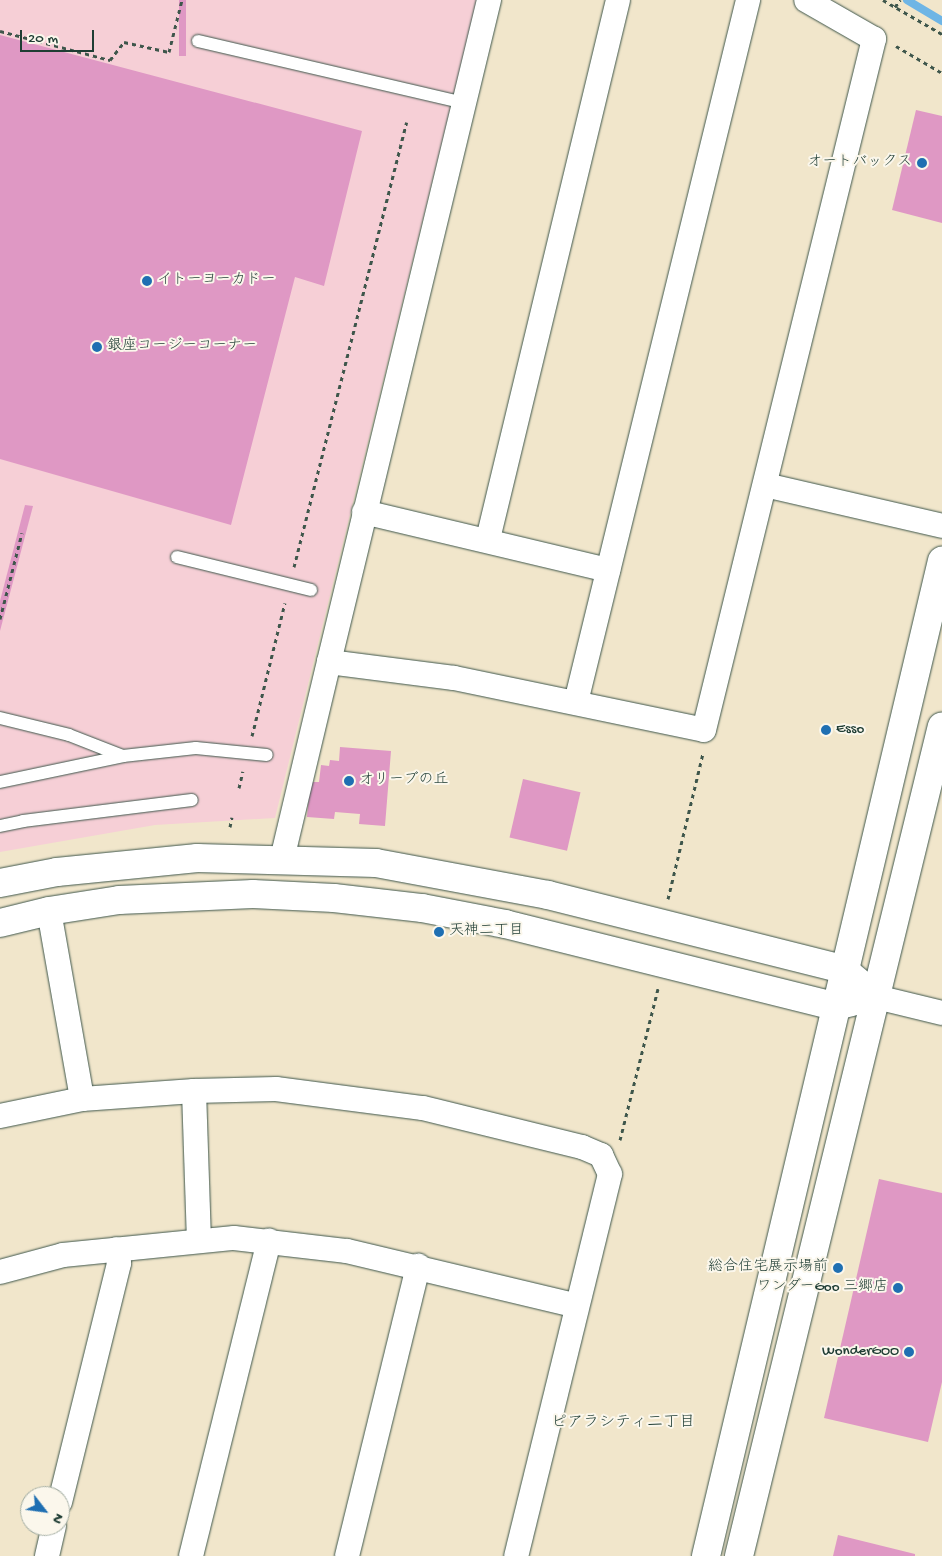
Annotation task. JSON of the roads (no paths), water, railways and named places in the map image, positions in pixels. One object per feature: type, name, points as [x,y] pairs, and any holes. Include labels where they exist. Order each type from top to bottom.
[{"type":"street","points":[[282,859],[364,512],[489,0]]},
{"type":"street","points":[[488,539],[618,0]]},
{"type":"street","points":[[576,702],[748,0]]},
{"type":"street","points":[[328,662],[454,678],[704,730],[874,39],[806,0]]},
{"type":"street","points":[[765,485],[942,526]]},
{"type":"street","points":[[364,512],[488,539],[608,570]]},
{"type":"street","points":[[706,1556],[843,969],[942,561]]},
{"type":"street","points":[[739,1556],[942,726]]},
{"type":"street","points":[[0,883],[120,864],[197,858],[376,863],[557,898],[843,969],[876,997]]},
{"type":"street","points":[[0,923],[49,911],[119,900],[253,894],[334,898],[422,908],[505,924],[835,1006],[876,997],[942,1013]]},
{"type":"street","points":[[49,911],[82,1099]]},
{"type":"street","points":[[0,1116],[82,1099],[194,1091],[276,1089],[423,1108],[582,1147],[601,1155],[610,1174],[516,1556]]},
{"type":"street","points":[[194,1091],[199,1240]]},
{"type":"street","points":[[0,1272],[63,1255],[199,1240],[269,1241],[347,1251],[418,1266],[577,1306]]},
{"type":"street","points":[[190,1556],[269,1241]]},
{"type":"street","points":[[64,1486],[119,1263],[116,1249]]},
{"type":"street","points":[[347,1556],[418,1266]]},
{"type":"street","points":[[47,1556],[52,1536]]},
{"type":"lane","points":[[198,41],[464,103]]},
{"type":"lane","points":[[177,557],[311,590]]},
{"type":"lane","points":[[0,718],[69,735],[123,756]]},
{"type":"lane","points":[[0,782],[123,756],[196,748],[267,755]]},
{"type":"lane","points":[[0,826],[23,821],[192,800]]},
{"type":"waterway","points":[[907,0],[942,21]]},
{"type":"place","name":"オートバックス","points":[[922,163]]},
{"type":"place","name":"イトーヨーカドー","points":[[147,281]]},
{"type":"place","name":"銀座コージーコーナー","points":[[97,347]]},
{"type":"place","name":"Esso","points":[[826,730]]},
{"type":"place","name":"オリーブの丘","points":[[349,781]]},
{"type":"place","name":"天神二丁目","points":[[439,932]]},
{"type":"place","name":"総合住宅展示場前","points":[[838,1268]]},
{"type":"place","name":"ワンダーGoo 三郷店","points":[[898,1288]]},
{"type":"place","name":"WonderGOO","points":[[909,1352]]},
{"type":"district","name":"ピアラシティ二丁目","points":[[623,1424]]}]
